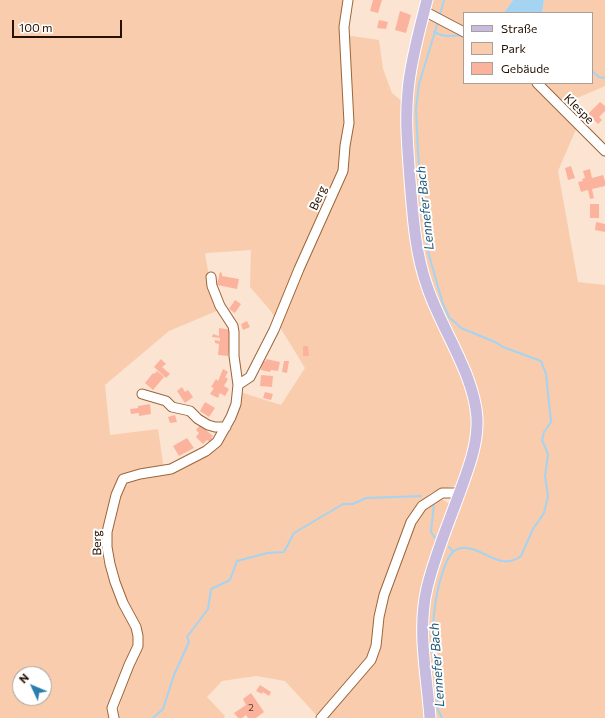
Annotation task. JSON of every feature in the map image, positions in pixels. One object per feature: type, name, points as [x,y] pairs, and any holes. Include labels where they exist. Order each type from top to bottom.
[{"type":"main road","points":[[425,6],[408,90],[406,122],[417,250],[427,286],[461,363],[474,400],[477,418],[477,437],[472,458],[427,589],[423,616],[423,640],[430,718]]},
{"type":"street","name":"Berg","points":[[238,385],[250,377],[274,330],[298,269],[343,171],[349,123],[344,26],[348,0]]},
{"type":"street","points":[[425,6],[463,31]]},
{"type":"street","name":"Klespe","points":[[538,84],[605,151]]},
{"type":"street","name":"Berg","points":[[114,718],[112,708],[138,646],[136,627],[123,603],[115,582],[107,547],[107,532],[118,490],[123,479],[140,474],[172,469],[206,451],[217,442],[231,417],[236,404],[238,385],[234,356],[234,332],[220,306],[212,286],[211,277]]},
{"type":"street","points":[[142,394],[166,401],[172,407],[190,411],[208,426],[215,428],[226,427]]},
{"type":"street","points":[[321,718],[371,660],[376,646],[379,617],[384,595],[411,522],[416,513],[422,506],[442,493],[460,493]]},
{"type":"green space","points":[[0,0],[346,0],[346,100],[342,166],[277,321],[270,310],[250,287],[251,250],[207,253],[205,254],[211,286],[219,310],[169,331],[105,385],[110,435],[158,429],[164,470],[122,477],[103,536],[102,557],[134,629],[136,646],[127,663],[114,718],[0,718]]},
{"type":"green space","points":[[432,0],[513,0],[505,12],[463,12],[463,28],[432,13]]},
{"type":"green space","points":[[544,0],[605,0],[605,86],[561,105],[539,84],[593,84],[593,12],[542,12]]},
{"type":"green space","points":[[431,19],[463,35],[463,84],[534,84],[577,127],[558,171],[578,282],[605,285],[605,718],[319,718],[285,681],[256,676],[222,681],[207,697],[225,716],[224,718],[118,718],[124,687],[140,645],[110,557],[110,524],[124,481],[215,447],[240,392],[281,405],[305,368],[278,324],[339,187],[348,119],[345,35],[379,40],[383,69],[392,93],[403,102],[410,229],[472,405],[472,440],[458,485],[431,493],[418,505],[380,598],[388,599],[397,564],[416,517],[431,503],[442,499],[451,505],[431,588],[450,535],[480,407],[429,280],[417,227],[411,92],[426,25]]},
{"type":"water","points":[[513,0],[544,0],[542,12],[505,12]]},
{"type":"building","points":[[373,0],[382,0],[378,13],[370,11]]},
{"type":"building","points":[[400,11],[411,15],[406,33],[395,30]]},
{"type":"building","points":[[379,20],[388,22],[386,29],[377,28]]},
{"type":"building","points":[[600,102],[605,106],[605,111],[599,117],[602,120],[598,124],[588,114]]},
{"type":"building","points":[[571,166],[575,178],[568,180],[565,168]]},
{"type":"building","points":[[590,169],[592,178],[603,175],[605,186],[592,189],[594,198],[590,199],[588,190],[581,192],[578,182],[583,181],[582,179],[585,178],[583,171]]},
{"type":"building","points":[[590,204],[599,204],[599,218],[590,218]]},
{"type":"building","points":[[596,222],[605,224],[605,232],[595,230]]},
{"type":"building","points":[[220,272],[222,273],[222,276],[239,279],[237,289],[217,285]]},
{"type":"building","points":[[235,300],[241,304],[235,313],[229,309]]},
{"type":"building","points":[[247,321],[250,327],[243,330],[241,324]]},
{"type":"building","points":[[219,328],[232,330],[228,356],[218,355],[219,344],[215,343],[215,340],[220,341],[220,338],[212,337],[213,334],[219,336]]},
{"type":"building","points":[[303,346],[308,346],[309,356],[303,356]]},
{"type":"building","points":[[161,359],[166,364],[162,367],[170,374],[166,378],[154,367]]},
{"type":"building","points":[[266,359],[280,362],[278,371],[271,370],[270,372],[261,370],[262,361],[266,361]]},
{"type":"building","points":[[284,361],[289,361],[287,373],[282,372]]},
{"type":"building","points":[[223,369],[228,372],[225,377],[228,379],[224,386],[229,389],[225,396],[220,393],[218,398],[210,394],[214,388],[211,387],[216,379],[218,381]]},
{"type":"building","points":[[157,371],[164,377],[153,390],[145,383],[153,373],[154,374]]},
{"type":"building","points":[[261,375],[273,376],[272,387],[260,386]]},
{"type":"building","points":[[182,387],[185,392],[188,390],[193,397],[185,403],[177,391]]},
{"type":"building","points":[[265,392],[273,394],[271,400],[263,398]]},
{"type":"building","points":[[205,402],[215,408],[209,417],[200,411]]},
{"type":"building","points":[[150,404],[151,414],[139,416],[139,413],[131,414],[130,409]]},
{"type":"building","points":[[175,415],[177,422],[170,423],[168,417]]},
{"type":"building","points":[[200,425],[213,436],[211,438],[213,439],[210,442],[207,440],[203,444],[196,437],[199,433],[196,430]]},
{"type":"building","points":[[187,438],[194,448],[179,456],[173,446]]},
{"type":"building","points":[[260,685],[271,692],[269,696],[263,692],[262,694],[256,691]]},
{"type":"building","points":[[251,693],[264,712],[256,718],[248,718],[246,715],[242,718],[238,718],[234,713],[246,705],[243,699]]},
{"type":"waterway","name":"Lennefer Bach","points":[[440,14],[444,0]]},
{"type":"waterway","name":"Lennefer Bach","points":[[437,25],[419,84],[416,109],[425,232],[429,255],[438,287],[449,317],[461,328],[495,342],[503,347],[541,361],[546,374],[551,422],[544,432],[542,440],[548,454],[545,476],[548,496],[544,513],[533,529],[521,556],[514,560],[500,561],[481,552],[462,548],[457,549],[451,554],[445,566],[438,588],[433,623],[438,710],[442,718]]},
{"type":"waterway","points":[[434,32],[446,36],[459,35],[463,37]]},
{"type":"waterway","points":[[593,72],[599,77],[605,78]]},
{"type":"waterway","points":[[153,718],[163,709],[174,675],[189,642],[187,637],[208,609],[211,589],[230,580],[237,561],[267,553],[284,552],[294,533],[343,504],[353,504],[366,498],[421,496]]},
{"type":"waterway","points":[[434,503],[431,532],[435,538]]},
{"type":"waterway","name":"Lennefer Bach","points":[[449,547],[453,551]]}]
